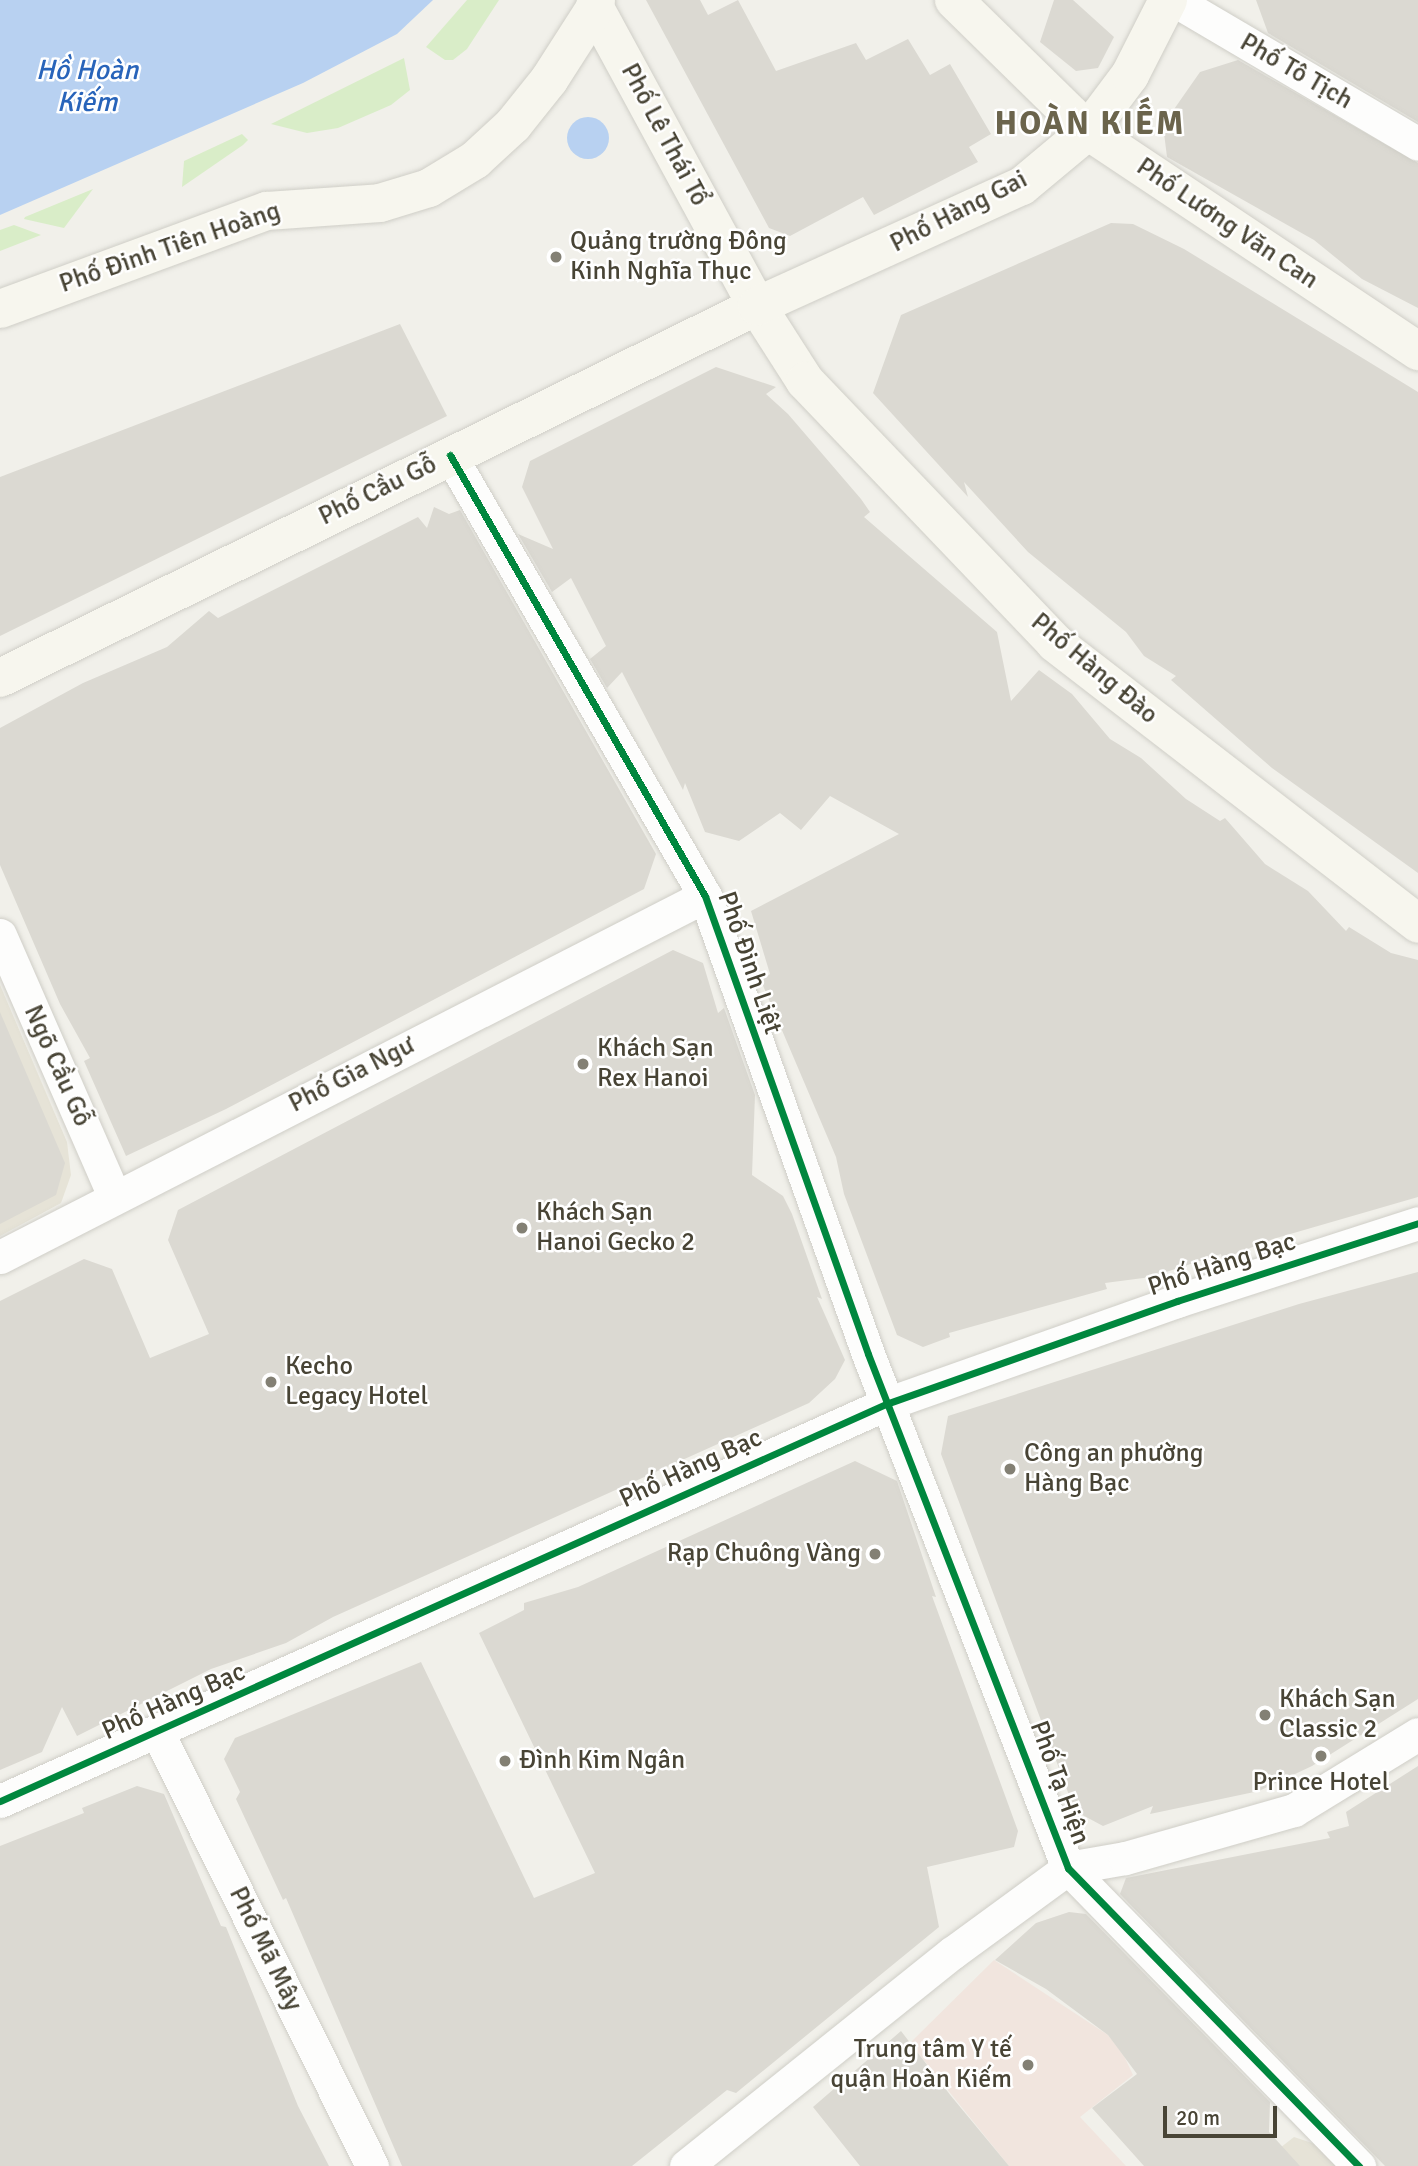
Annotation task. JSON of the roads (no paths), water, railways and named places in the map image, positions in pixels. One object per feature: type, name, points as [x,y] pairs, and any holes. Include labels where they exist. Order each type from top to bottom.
[{"type":"street","name":"Phố Lương Văn Can","points":[[954,0],[1088,131],[1418,351]]},
{"type":"street","name":"Phố Hàng Gai","points":[[757,306],[1022,186],[1088,131],[1130,75],[1168,0]]},
{"type":"street","name":"Phố Tô Tịch","points":[[1174,0],[1418,144]]},
{"type":"street","name":"Phố Lê Thái Tổ","points":[[596,4],[757,306]]},
{"type":"street","name":"Phố Đinh Tiên Hoàng","points":[[0,309],[267,211],[380,203],[429,188],[475,160],[513,125],[555,71],[596,4]]},
{"type":"street","name":"Phố Cầu Gỗ","points":[[0,678],[757,306]]},
{"type":"street","name":"Phố Hàng Đào","points":[[757,306],[804,381],[1055,643],[1418,924]]},
{"type":"street","name":"Phố Đinh Liệt","points":[[450,455],[705,896],[792,1150],[886,1404]]},
{"type":"street","name":"Phố Gia Ngư","points":[[0,1257],[114,1196],[705,896]]},
{"type":"street","name":"Ngõ Cầu Gỗ","points":[[0,935],[114,1196]]},
{"type":"street","name":"Phố Hàng Bạc","points":[[0,1801],[158,1733],[886,1404],[1177,1301],[1418,1223]]},
{"type":"street","name":"Phố Tạ Hiện","points":[[886,1404],[1012,1714],[1068,1868],[1359,2166]]},
{"type":"street","name":"Phố Mã Mây","points":[[158,1733],[372,2166]]},
{"type":"street","points":[[686,2166],[952,1952],[1068,1868],[1125,1858],[1294,1810],[1418,1734]]},
{"type":"water","name":"Hồ Hoàn Kiếm","points":[[0,0],[433,0],[397,34],[303,83],[0,215]]},
{"type":"water","points":[[588,117],[603,123],[609,138],[603,153],[588,159],[573,153],[567,138],[573,123]]},
{"type":"place","name":"Quảng trường Đông Kinh Nghĩa Thục","points":[[556,257]]},
{"type":"place","name":"Khách Sạn Rex Hanoi","points":[[583,1064]]},
{"type":"place","name":"Khách Sạn Hanoi Gecko 2","points":[[522,1228]]},
{"type":"place","name":"Kecho Legacy Hotel","points":[[271,1382]]},
{"type":"place","name":"Công an phường Hàng Bạc","points":[[1010,1469]]},
{"type":"place","name":"Rạp Chuông Vàng","points":[[875,1554]]},
{"type":"place","name":"Khách Sạn Classic 2","points":[[1265,1715]]},
{"type":"place","name":"Prince Hotel","points":[[1321,1756]]},
{"type":"place","name":"Đình Kim Ngân","points":[[505,1761]]},
{"type":"place","name":"Trung tâm Y tế quận Hoàn Kiếm","points":[[1028,2065]]},
{"type":"district","name":"HOÀN KIẾM","points":[[1090,124]]}]
